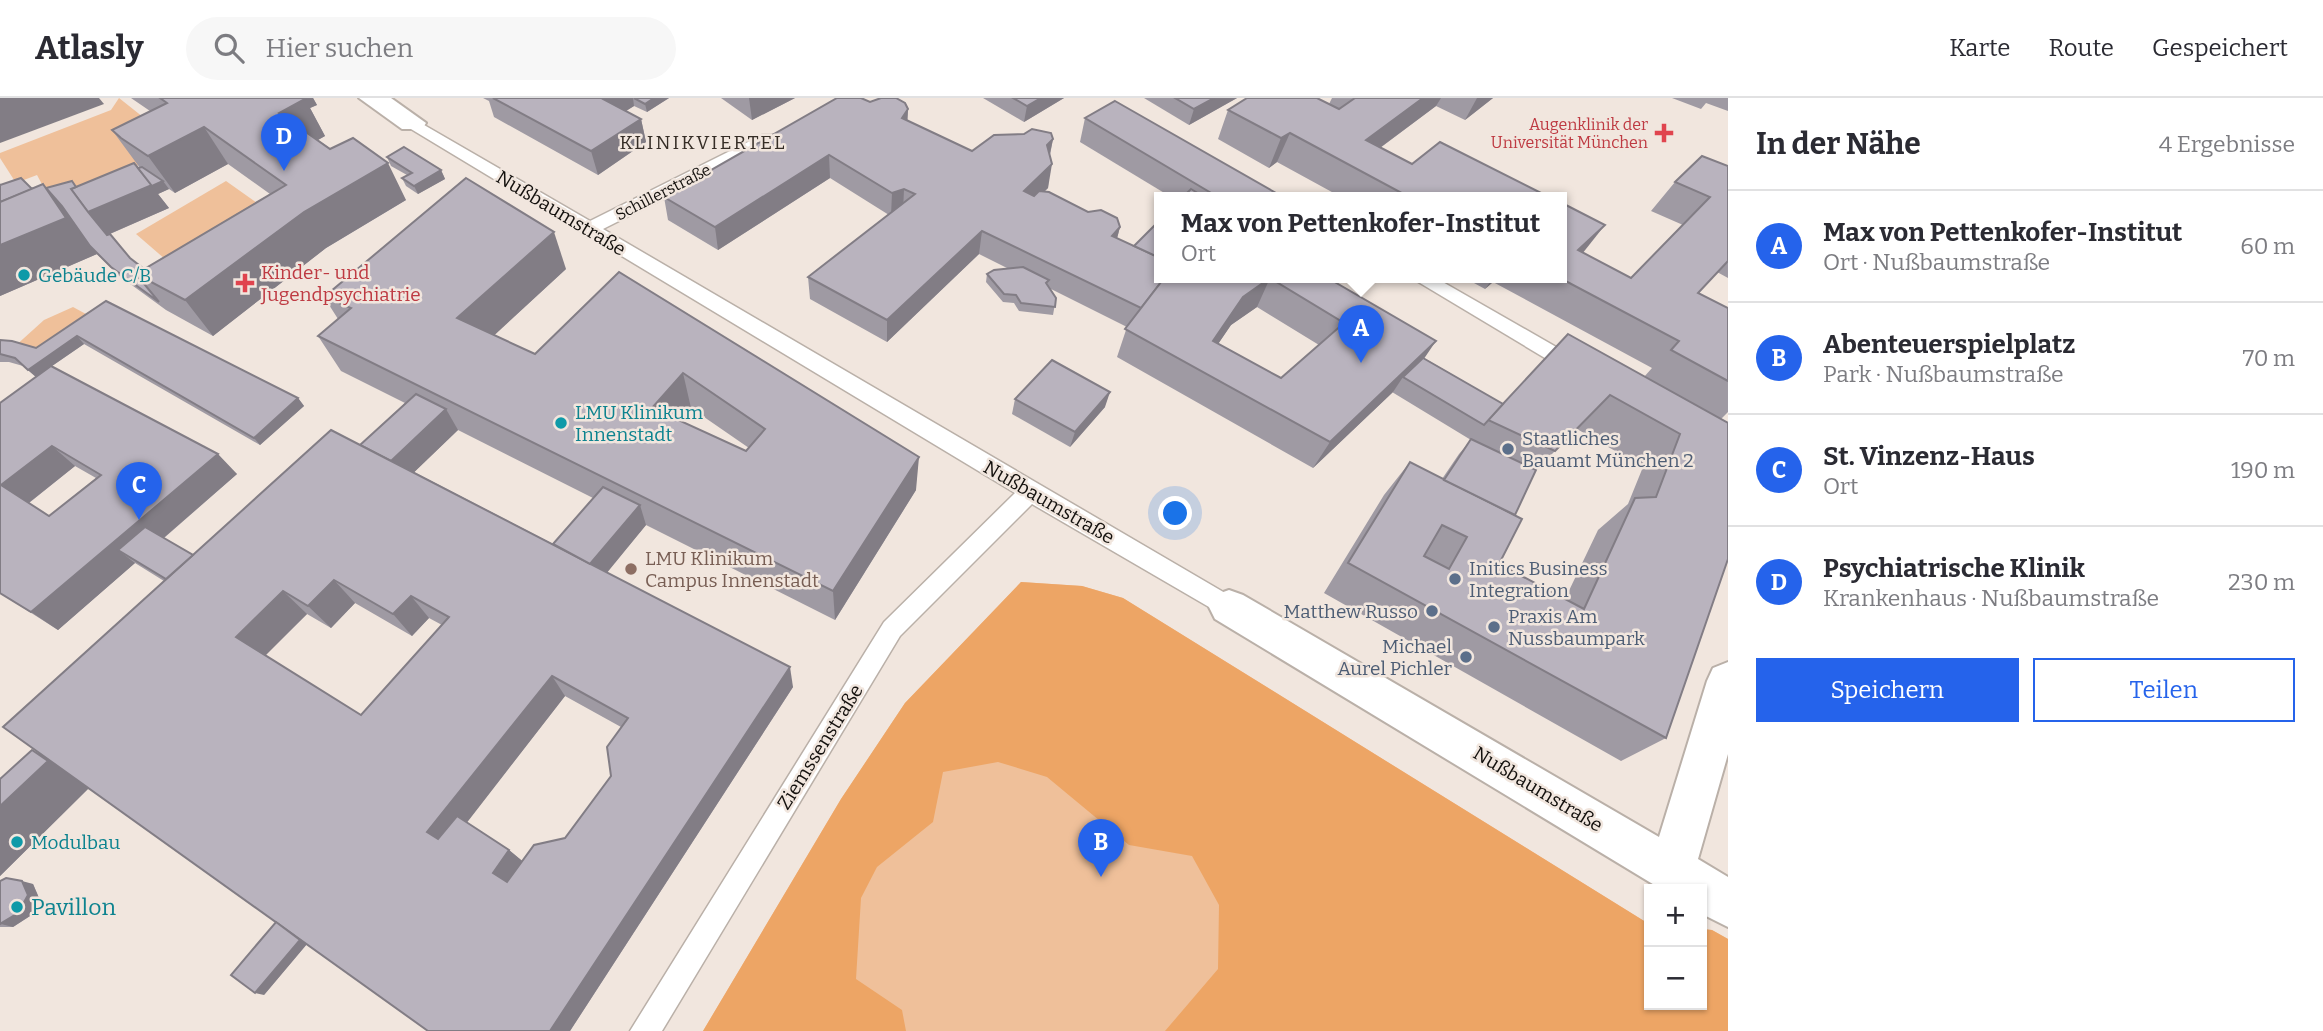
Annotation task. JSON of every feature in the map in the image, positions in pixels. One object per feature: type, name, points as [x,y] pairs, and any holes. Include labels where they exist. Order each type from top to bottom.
[{"type":"street","name":"Nußbaumstraße","points":[[372,98],[412,123]]},
{"type":"street","name":"Nußbaumstraße","points":[[1228,607],[1728,903]]},
{"type":"street","points":[[1672,869],[1728,681]]},
{"type":"lane","name":"Nußbaumstraße","points":[[412,123],[1228,607]]},
{"type":"lane","name":"Schillerstraße","points":[[589,229],[780,133]]},
{"type":"lane","points":[[1429,283],[1597,379]]},
{"type":"lane","name":"Ziemssenstraße","points":[[645,1031],[892,629],[1030,492]]},
{"type":"shaded area","points":[[119,98],[177,144],[94,189],[82,186],[44,188],[37,175],[16,183],[0,158],[0,153],[111,110]]},
{"type":"shaded area","points":[[226,181],[271,213],[180,272],[136,234]]},
{"type":"shaded area","points":[[73,307],[97,320],[44,356],[13,348],[44,320]]},
{"type":"shaded area","points":[[1021,582],[1082,586],[1123,598],[1644,921],[1644,1010],[1707,1010],[1707,930],[1728,939],[1728,1031],[703,1031],[841,799],[905,703]]},
{"type":"shaded area","points":[[1021,582],[1082,586],[1123,598],[1644,921],[1644,1010],[1707,1010],[1707,930],[1728,939],[1728,1031],[1165,1031],[1218,969],[1219,905],[1192,856],[1129,845],[1047,777],[998,762],[943,772],[933,822],[877,867],[861,898],[856,979],[902,1010],[906,1031],[703,1031],[841,799],[905,703]]},
{"type":"building","points":[[160,98],[304,98],[279,113],[330,149],[353,138],[388,163],[304,212],[185,300],[136,274],[286,185],[204,127],[148,156],[112,130],[167,103]]},
{"type":"building","points":[[493,98],[604,98],[641,119],[591,151]]},
{"type":"building","points":[[634,98],[654,98],[645,104]]},
{"type":"building","points":[[837,98],[861,98],[870,102],[881,98],[896,98],[905,103],[908,109],[902,118],[972,151],[994,135],[1024,134],[1032,129],[1051,133],[1053,139],[1047,145],[1052,164],[1024,191],[1034,196],[1039,191],[1049,192],[1088,212],[1101,210],[1117,218],[1120,227],[1112,236],[1154,255],[1154,283],[1160,283],[1141,308],[982,231],[887,320],[808,277],[915,194],[904,189],[892,193],[829,155],[715,227],[664,197]]},
{"type":"building","points":[[1013,98],[1041,98],[1027,106]]},
{"type":"building","points":[[1175,98],[1214,98],[1194,109]]},
{"type":"building","points":[[1247,98],[1317,98],[1339,109],[1355,98],[1423,98],[1366,140],[1412,164],[1440,142],[1539,192],[1400,192],[1290,133],[1281,138],[1228,110]]},
{"type":"building","points":[[1115,101],[1274,192],[1210,192],[1085,118]]},
{"type":"building","points":[[404,147],[441,170],[414,186],[402,178],[412,173],[387,157]]},
{"type":"building","points":[[1702,156],[1728,166],[1728,261],[1698,293],[1728,308],[1728,381],[1671,350],[1679,341],[1567,282],[1567,206],[1605,225],[1578,250],[1631,278],[1710,197],[1675,182]]},
{"type":"building","points":[[134,163],[152,185],[88,212],[71,189]]},
{"type":"building","points":[[142,167],[163,181],[152,186],[138,168]]},
{"type":"building","points":[[21,178],[33,189],[0,202],[0,185]]},
{"type":"building","name":"LMU Klinikum Innenstadt","points":[[466,178],[554,232],[457,318],[535,354],[619,272],[919,457],[833,591],[318,336],[351,308],[324,297]],"holes":[[[683,373],[765,429],[746,451],[652,408]]]},
{"type":"building","points":[[72,181],[76,187],[71,189],[88,212],[107,235],[110,234],[130,258],[144,269],[136,274],[159,302],[111,267],[90,246],[46,188]]},
{"type":"building","points":[[43,184],[66,218],[0,245],[0,202]]},
{"type":"building","points":[[1154,226],[1154,255],[1134,246]]},
{"type":"building","points":[[1023,267],[1049,280],[1046,283],[1056,298],[1055,307],[1021,303],[1016,295],[1004,294],[987,274],[994,270]]},
{"type":"building","points":[[1160,283],[1263,283],[1243,297],[1213,341],[1281,378],[1344,323],[1278,283],[1336,283],[1436,341],[1330,442],[1125,329]]},
{"type":"building","points":[[106,301],[298,398],[254,438],[77,336],[28,370],[15,358],[0,354],[0,340],[36,348]]},
{"type":"building","points":[[1568,334],[1728,423],[1728,559],[1666,738],[1348,563],[1410,462],[1522,519],[1499,564],[1584,609],[1635,498],[1656,497],[1680,434],[1610,395],[1555,451],[1488,420]],"holes":[[[1442,525],[1467,537],[1449,569],[1424,556]]]},
{"type":"building","points":[[1423,358],[1503,404],[1484,425],[1403,377]]},
{"type":"building","points":[[1052,360],[1110,392],[1075,432],[1015,399]]},
{"type":"building","points":[[51,366],[218,454],[31,612],[0,593],[0,403]],"holes":[[[52,446],[101,475],[49,516],[1,485]]]},
{"type":"building","points":[[416,394],[446,409],[391,461],[360,445]]},
{"type":"building","points":[[331,430],[790,667],[550,1031],[428,1031],[3,727]],"holes":[[[334,580],[393,614],[411,596],[449,617],[361,715],[236,637],[283,591],[308,606]],[[552,676],[628,718],[607,747],[611,776],[565,838],[534,845],[507,882],[493,873],[509,850],[457,816],[438,839],[427,832]]]},
{"type":"building","points":[[1471,439],[1536,470],[1515,515],[1444,480]]},
{"type":"building","points":[[603,487],[640,505],[590,564],[553,544]]},
{"type":"building","points":[[145,527],[193,555],[166,579],[118,550]]},
{"type":"building","points":[[32,750],[48,761],[0,806],[0,779]]},
{"type":"building","points":[[6,878],[22,881],[28,895],[18,913],[0,924],[0,881]]},
{"type":"building","points":[[276,922],[300,940],[255,993],[231,975]]},
{"type":"place","name":"Augenklinik der Universität München","points":[[1664,133]]},
{"type":"place","name":"Psychiatrische Klinik","points":[[284,171]]},
{"type":"place","name":"Gebäude C/B","points":[[24,275]]},
{"type":"place","name":"Kinder- und Jugendpsychiatrie","points":[[245,283]]},
{"type":"place","name":"Max von Pettenkofer-Institut","points":[[1361,363]]},
{"type":"place","name":"LMU Klinikum Innenstadt","points":[[561,423]]},
{"type":"place","name":"Staatliches Bauamt München 2","points":[[1508,449]]},
{"type":"place","name":"St. Vinzenz-Haus","points":[[139,520]]},
{"type":"place","name":"LMU Klinikum Campus Innenstadt","points":[[631,569]]},
{"type":"place","name":"Initics Business Integration","points":[[1455,579]]},
{"type":"place","name":"Matthew Russo","points":[[1432,611]]},
{"type":"place","name":"Praxis Am Nussbaumpark","points":[[1494,627]]},
{"type":"place","name":"Michael Aurel Pichler","points":[[1466,657]]},
{"type":"place","name":"Modulbau","points":[[17,842]]},
{"type":"place","name":"Abenteuerspielplatz","points":[[1101,877]]},
{"type":"place","name":"Pavillon","points":[[17,907]]},
{"type":"district","name":"KLINIKVIERTEL","points":[[703,142]]}]
